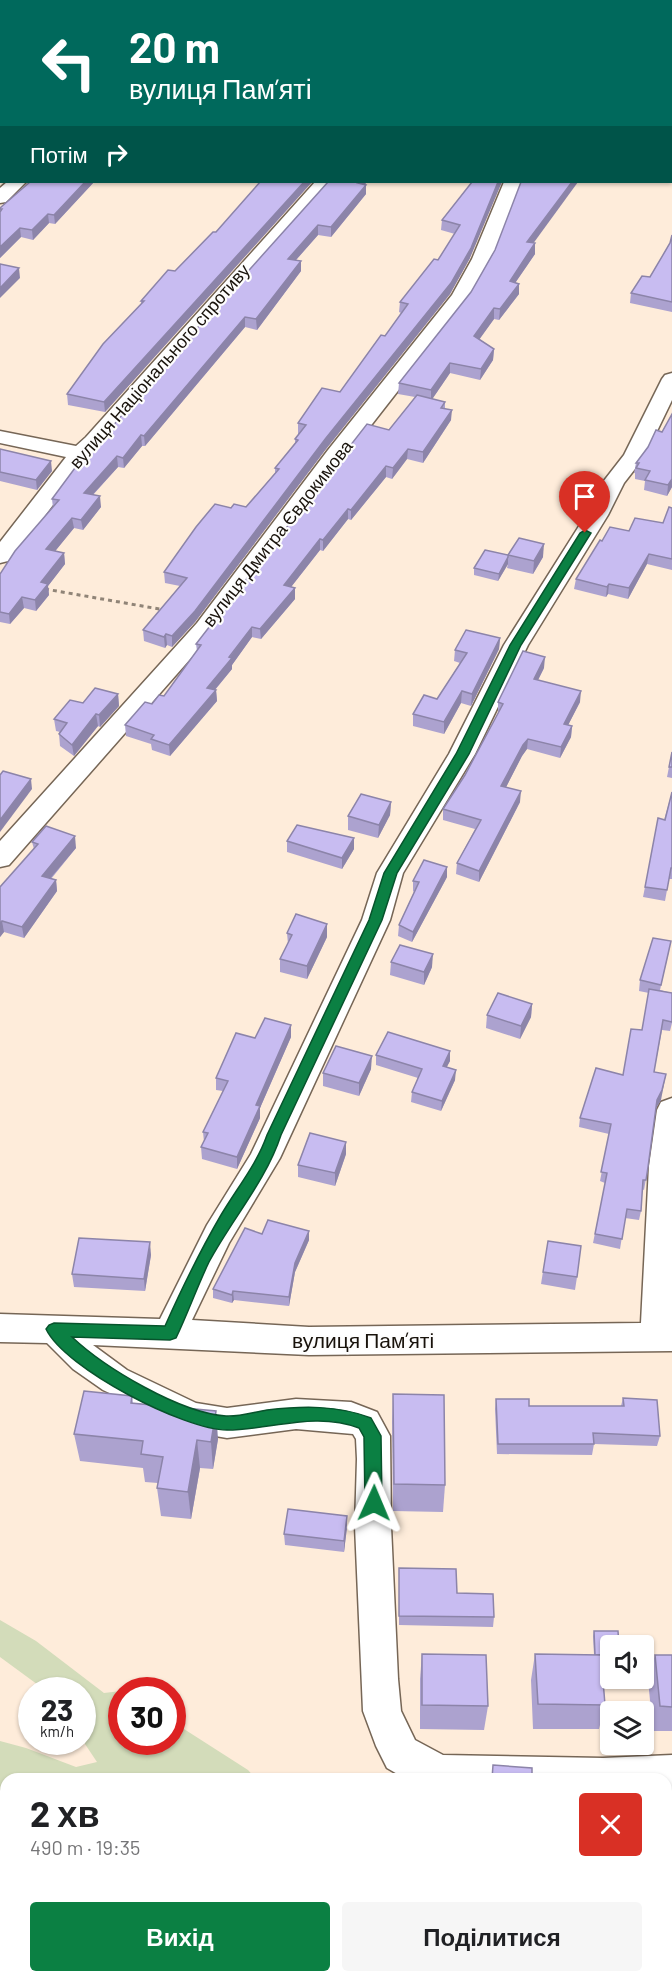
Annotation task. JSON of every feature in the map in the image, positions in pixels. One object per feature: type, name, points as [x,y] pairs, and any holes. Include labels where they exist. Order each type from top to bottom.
[{"type":"street","points":[[0,198],[16,183]]},
{"type":"street","name":"вулиця Національного спротиву","points":[[0,556],[21,532],[80,453],[94,442],[117,417],[162,363],[323,183]]},
{"type":"street","name":"вулиця Дмитра Євдокимова","points":[[0,858],[211,620],[336,454],[461,297],[482,259],[513,183]]},
{"type":"street","points":[[170,1333],[202,1260],[266,1157],[274,1135],[376,920],[390,873],[462,754],[516,645],[597,515],[614,482],[634,456],[672,379]]},
{"type":"street","points":[[0,437],[80,453]]},
{"type":"street","points":[[664,1337],[659,1312],[664,1166],[672,1110]]},
{"type":"street","name":"вулиця Памʼяті","points":[[0,1328],[170,1333],[309,1341],[664,1337]]},
{"type":"street","points":[[54,1329],[85,1359],[114,1380],[192,1417],[227,1423],[296,1414],[351,1417],[365,1423],[373,1436],[374,1448],[373,1526],[382,1711],[389,1733],[401,1754],[419,1765],[440,1773]]},
{"type":"path","points":[[42,589],[116,600],[211,620]]},
{"type":"green space","points":[[0,1620],[36,1641],[83,1677],[27,1677],[0,1657]]},
{"type":"green space","points":[[96,1687],[104,1693],[108,1693],[108,1755],[186,1755],[186,1730],[251,1773],[0,1773],[0,1741],[18,1746],[18,1755],[44,1755],[76,1767],[97,1762],[92,1755],[96,1755]]},
{"type":"building","points":[[29,183],[84,183],[54,215],[48,214],[32,230],[20,228],[0,247],[0,212],[2,209],[0,208]]},
{"type":"building","points":[[259,183],[303,183],[104,402],[67,394],[103,344],[144,301],[141,301],[168,270],[175,271],[213,232],[216,232]]},
{"type":"building","points":[[327,183],[366,185],[331,227],[318,225],[288,259],[301,261],[256,319],[245,317],[144,436],[141,435],[123,458],[117,456],[84,493],[100,496],[81,520],[72,518],[46,549],[64,553],[41,582],[48,584],[35,600],[22,597],[9,614],[0,612],[0,574],[15,551],[59,500],[52,499],[89,449],[103,438],[155,375]]},
{"type":"building","points":[[471,183],[498,183],[471,248],[451,283],[326,438],[195,611],[172,636],[166,634],[164,637],[143,630],[187,578],[164,572],[196,527],[215,504],[231,508],[234,504],[246,507],[279,469],[275,468],[298,440],[295,439],[306,425],[298,423],[322,388],[340,392],[381,335],[385,336],[408,304],[400,302],[434,259],[438,260],[460,225],[442,220]]},
{"type":"building","points":[[521,183],[571,183],[527,242],[535,243],[510,281],[519,284],[500,309],[494,308],[474,336],[494,349],[481,369],[450,363],[431,390],[399,383],[471,292],[495,250]]},
{"type":"building","points":[[672,235],[672,302],[631,293],[642,276],[650,277],[670,243]]},
{"type":"building","points":[[0,264],[19,268],[0,288]]},
{"type":"building","points":[[417,395],[445,402],[441,408],[452,410],[423,452],[408,449],[393,468],[386,466],[351,510],[348,509],[323,540],[320,539],[284,585],[295,588],[260,629],[252,627],[229,657],[232,658],[207,688],[216,690],[169,745],[151,739],[154,735],[125,725],[145,702],[152,704],[159,695],[164,696],[201,645],[196,644],[367,424],[389,430]]},
{"type":"building","points":[[672,414],[672,479],[668,485],[645,480],[650,471],[636,468],[639,463],[636,463],[648,447],[656,430],[662,432]]},
{"type":"building","points":[[0,449],[51,461],[36,480],[0,472]]},
{"type":"building","points":[[669,507],[672,508],[672,559],[649,554],[629,588],[609,584],[607,587],[576,579],[610,527],[629,531],[635,518],[663,523]]},
{"type":"building","points":[[519,538],[544,544],[534,561],[508,555]]},
{"type":"building","points":[[485,550],[508,555],[499,574],[474,568]]},
{"type":"building","points":[[466,630],[500,638],[472,694],[462,691],[444,722],[413,714],[424,695],[437,699],[467,653],[455,650]]},
{"type":"building","points":[[523,651],[545,657],[534,679],[581,691],[564,724],[572,726],[561,747],[528,739],[523,745],[501,786],[521,791],[479,871],[457,863],[481,820],[443,809],[465,775],[503,704],[498,702]]},
{"type":"building","points":[[95,688],[118,694],[99,715],[96,714],[72,745],[59,734],[67,723],[54,719],[70,700],[83,703]]},
{"type":"building","points":[[3,771],[31,779],[0,820],[0,775]]},
{"type":"building","points":[[672,792],[672,868],[667,890],[645,887],[658,818],[665,820]]},
{"type":"building","points":[[361,794],[391,802],[379,825],[348,816]]},
{"type":"building","points":[[297,825],[354,838],[342,858],[287,841]]},
{"type":"building","points":[[46,826],[75,836],[42,876],[56,880],[22,927],[2,921],[0,924],[0,887],[38,844],[32,842]]},
{"type":"building","points":[[424,860],[447,867],[413,932],[399,925],[419,882],[413,881]]},
{"type":"building","points":[[296,914],[327,924],[307,966],[280,959],[292,935],[287,933]]},
{"type":"building","points":[[653,938],[671,941],[661,985],[640,980]]},
{"type":"building","points":[[400,945],[433,954],[424,972],[391,962]]},
{"type":"building","points":[[649,989],[672,993],[672,1022],[663,1020],[654,1072],[666,1074],[657,1100],[646,1180],[643,1180],[641,1211],[627,1209],[622,1239],[595,1234],[607,1173],[601,1172],[611,1124],[580,1118],[596,1068],[623,1075],[631,1029],[642,1030]]},
{"type":"building","points":[[498,993],[532,1004],[521,1026],[487,1015]]},
{"type":"building","points":[[265,1018],[291,1025],[256,1105],[260,1106],[237,1157],[201,1147],[208,1133],[203,1132],[228,1081],[216,1078],[236,1033],[255,1038]]},
{"type":"building","points":[[388,1032],[450,1051],[443,1066],[456,1070],[442,1101],[412,1092],[422,1069],[376,1055]]},
{"type":"building","points":[[336,1046],[372,1056],[359,1083],[323,1073]]},
{"type":"building","points":[[310,1133],[346,1142],[335,1173],[298,1165]]},
{"type":"building","points":[[268,1220],[309,1231],[295,1263],[289,1297],[233,1291],[232,1295],[213,1289],[245,1228],[262,1234]]},
{"type":"building","points":[[79,1238],[150,1242],[144,1279],[72,1274]]},
{"type":"building","points":[[548,1241],[581,1246],[577,1277],[543,1272]]},
{"type":"building","points":[[84,1391],[132,1396],[131,1403],[216,1411],[211,1442],[197,1440],[188,1492],[157,1488],[163,1457],[141,1454],[143,1441],[74,1434]]},
{"type":"building","points":[[393,1394],[444,1395],[445,1485],[394,1484]]},
{"type":"building","points":[[623,1398],[657,1400],[660,1436],[593,1433],[594,1444],[498,1444],[496,1399],[529,1399],[529,1406],[624,1406]]},
{"type":"building","points":[[288,1509],[347,1516],[344,1541],[284,1534]]},
{"type":"building","points":[[399,1568],[456,1569],[457,1593],[493,1594],[494,1617],[399,1616]]},
{"type":"building","points":[[594,1631],[618,1631],[618,1635],[600,1635],[600,1655],[595,1655]]},
{"type":"building","points":[[422,1654],[486,1655],[488,1706],[422,1705]]},
{"type":"building","points":[[535,1654],[600,1655],[600,1689],[604,1689],[605,1701],[600,1701],[600,1705],[538,1704]]},
{"type":"building","points":[[655,1655],[672,1655],[672,1707],[660,1706]]},
{"type":"building","points":[[493,1765],[532,1768],[532,1773],[492,1773]]},
{"type":"route","points":[[374,1503],[373,1436],[365,1423],[351,1417],[296,1414],[266,1416],[227,1423],[192,1417],[114,1380],[85,1359],[54,1329],[170,1333],[202,1260],[266,1157],[274,1135],[376,920],[390,873],[462,754],[516,645],[585,533]]}]
